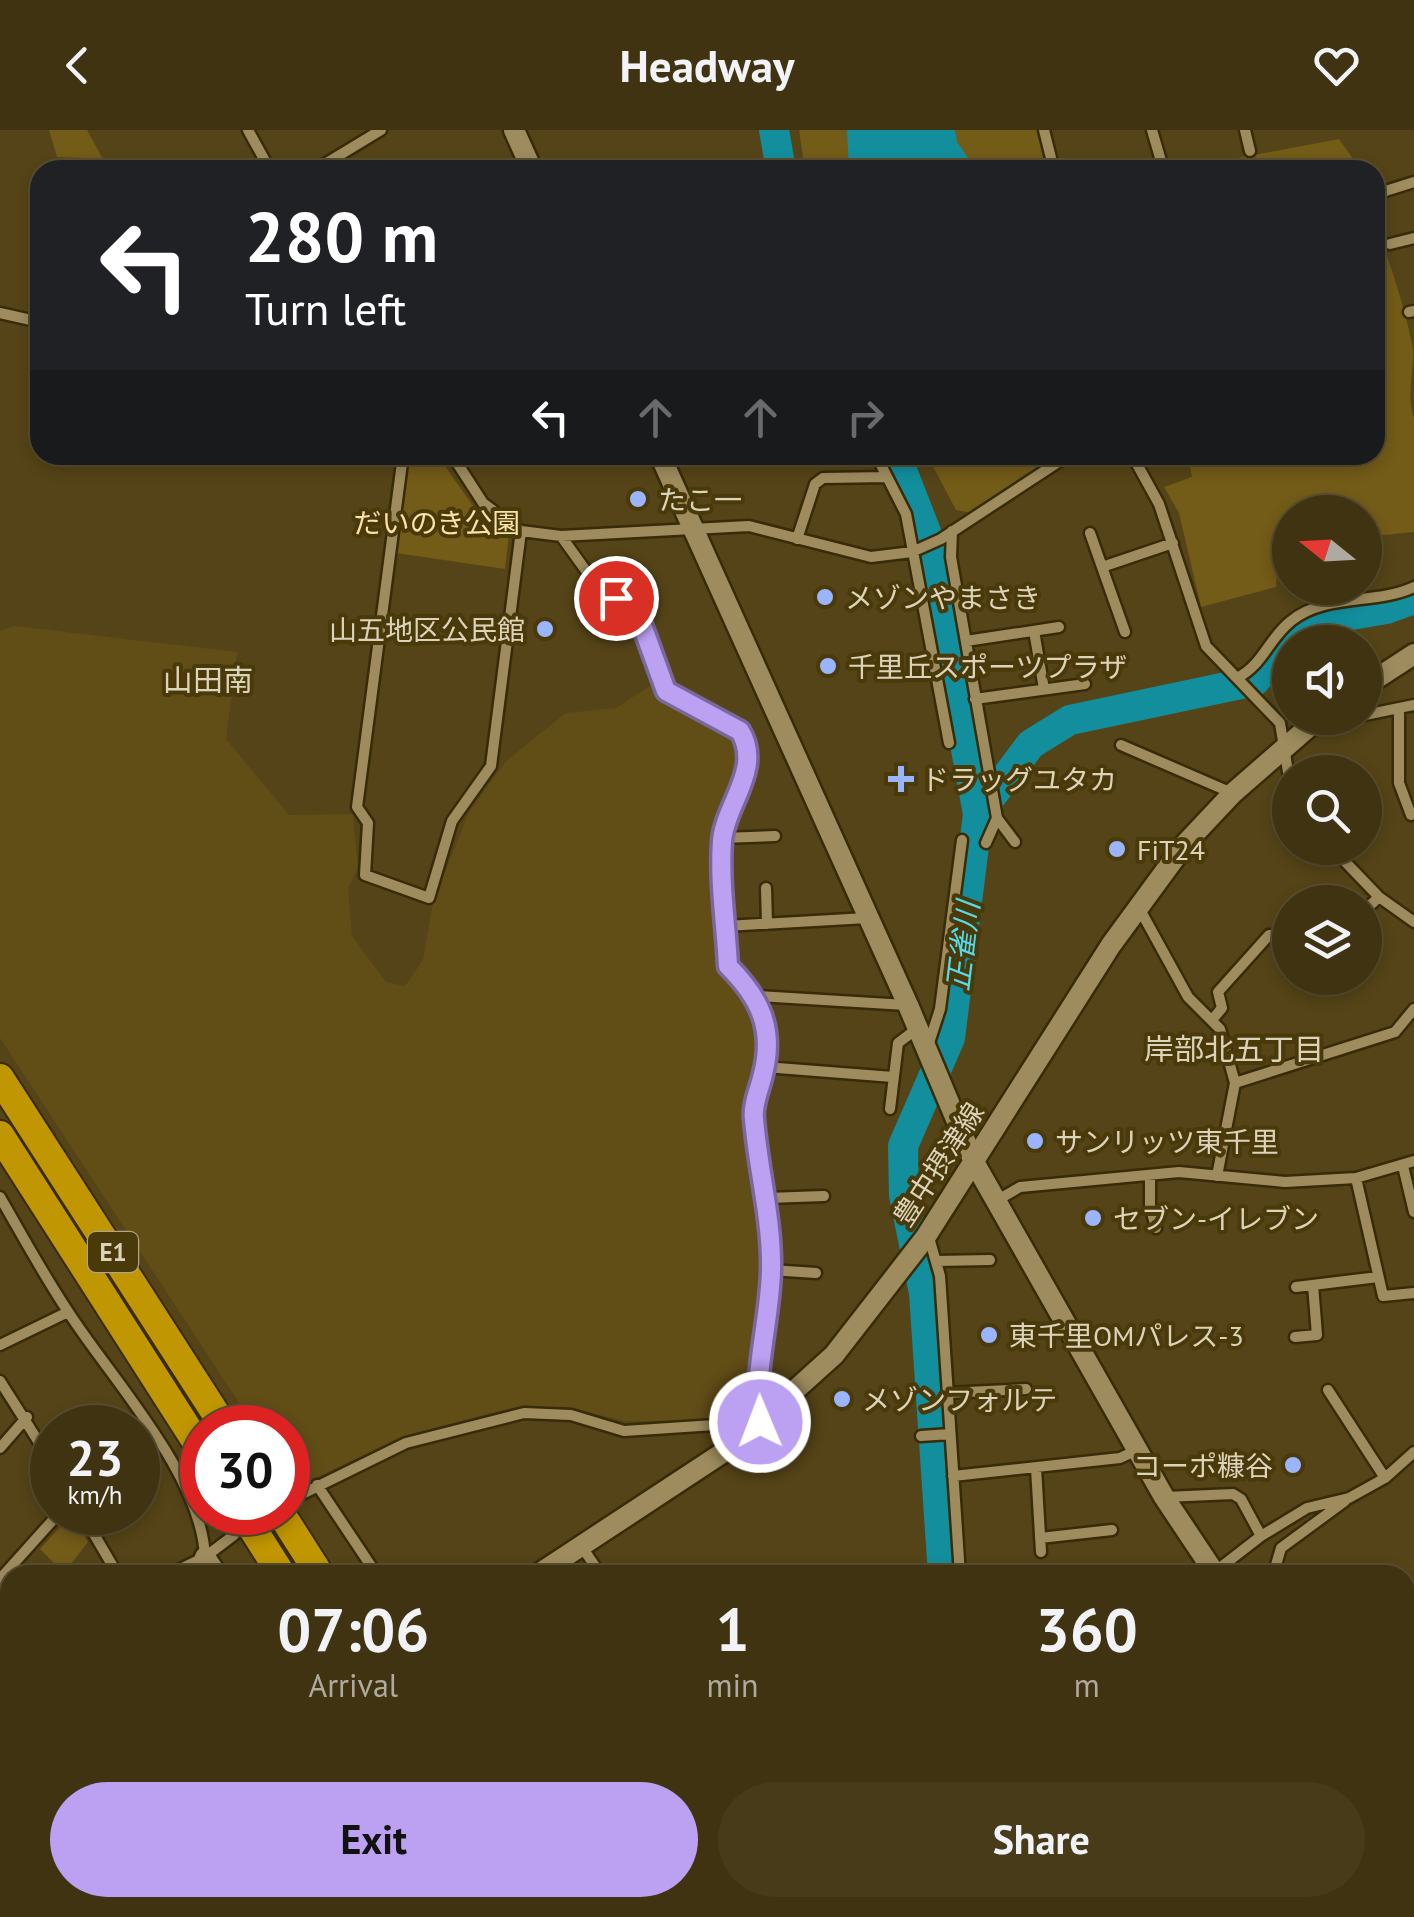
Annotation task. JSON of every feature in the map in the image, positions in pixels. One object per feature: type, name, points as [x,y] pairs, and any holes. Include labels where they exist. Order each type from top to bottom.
[{"type":"highway","name":"E1","points":[[0,1078],[210,1405]]},
{"type":"highway","name":"E1","points":[[0,1136],[180,1417]]},
{"type":"highway","points":[[247,1535],[273,1565]]},
{"type":"highway","points":[[300,1535],[315,1565]]},
{"type":"street","points":[[248,130],[264,160]]},
{"type":"street","points":[[332,160],[381,130]]},
{"type":"street","points":[[514,130],[528,160]]},
{"type":"street","points":[[1044,130],[1052,160]]},
{"type":"street","points":[[1152,130],[1161,160]]},
{"type":"street","points":[[1245,130],[1250,151]]},
{"type":"street","points":[[1385,191],[1414,182]]},
{"type":"street","points":[[1390,244],[1414,238]]},
{"type":"street","points":[[0,312],[30,320]]},
{"type":"street","points":[[401,465],[358,806],[368,823],[365,875],[429,898],[452,820],[491,766],[521,531]]},
{"type":"street","points":[[458,465],[483,503],[521,531],[561,536],[750,526],[871,557],[916,550],[941,539],[1054,465]]},
{"type":"street","points":[[664,465],[908,1005],[974,1162],[1164,1497],[1207,1565]]},
{"type":"street","points":[[881,465],[906,514],[916,550],[949,743]]},
{"type":"street","points":[[1138,465],[1160,504],[1206,646],[1280,723],[1284,755]]},
{"type":"street","points":[[798,539],[815,484],[823,478],[887,477]]},
{"type":"street","points":[[952,531],[951,557],[997,818],[1015,842]]},
{"type":"street","points":[[1090,533],[1124,632]]},
{"type":"street","points":[[310,1490],[406,1443],[524,1412],[571,1415],[624,1431],[760,1422],[759,1376],[771,1270],[767,1198],[753,1114],[765,1067],[767,1026],[757,996],[728,966],[722,838],[746,769],[746,741],[740,731],[666,691],[639,619],[589,575],[561,536]]},
{"type":"street","points":[[1102,568],[1173,543]]},
{"type":"street","points":[[1237,678],[1252,670],[1291,620],[1322,606],[1400,594],[1414,587]]},
{"type":"street","points":[[966,641],[1059,626]]},
{"type":"street","points":[[1034,630],[1044,689]]},
{"type":"street","points":[[1382,675],[1414,654]]},
{"type":"street","points":[[975,698],[1085,684]]},
{"type":"street","points":[[1382,712],[1414,704]]},
{"type":"street","points":[[1399,708],[1399,776],[1411,815]]},
{"type":"street","name":"豊中摂津線","points":[[553,1565],[733,1446],[834,1355],[926,1236],[1138,906],[1185,844],[1299,735]]},
{"type":"street","points":[[1121,744],[1234,793]]},
{"type":"street","points":[[1399,776],[1414,778]]},
{"type":"street","points":[[986,843],[997,818]]},
{"type":"street","points":[[722,838],[775,836]]},
{"type":"street","points":[[927,1049],[940,1009],[962,840]]},
{"type":"street","points":[[1348,865],[1367,885]]},
{"type":"street","points":[[766,888],[767,924]]},
{"type":"street","points":[[1382,899],[1414,922]]},
{"type":"street","points":[[1138,906],[1188,997],[1220,1029],[1235,1082],[1218,1176]]},
{"type":"street","points":[[726,926],[868,918]]},
{"type":"street","points":[[1212,1020],[1222,1008],[1218,992],[1272,935]]},
{"type":"street","points":[[757,996],[908,1005]]},
{"type":"street","points":[[1235,1082],[1395,1032],[1414,1008]]},
{"type":"street","points":[[890,1108],[898,1043],[918,1028]]},
{"type":"street","points":[[765,1067],[893,1077]]},
{"type":"street","points":[[995,1201],[1020,1188],[1150,1174],[1285,1182],[1356,1178],[1409,1163],[1414,1212]]},
{"type":"street","points":[[1150,1174],[1150,1205],[1156,1228]]},
{"type":"street","points":[[1356,1178],[1382,1296],[1414,1293]]},
{"type":"street","points":[[767,1198],[824,1196]]},
{"type":"street","points":[[0,1198],[68,1312],[157,1433],[204,1534],[205,1557],[210,1565]]},
{"type":"street","points":[[926,1236],[936,1261],[959,1565]]},
{"type":"street","points":[[936,1261],[990,1260]]},
{"type":"street","points":[[771,1270],[816,1273]]},
{"type":"street","points":[[1296,1287],[1378,1277]]},
{"type":"street","points":[[1294,1337],[1316,1335],[1313,1285]]},
{"type":"street","points":[[0,1345],[68,1312]]},
{"type":"street","points":[[0,1381],[30,1423]]},
{"type":"street","points":[[947,1393],[1026,1389]]},
{"type":"street","points":[[1328,1390],[1384,1478]]},
{"type":"street","points":[[0,1448],[27,1417]]},
{"type":"street","points":[[921,1436],[950,1434]]},
{"type":"street","points":[[952,1476],[1120,1458],[1138,1450]]},
{"type":"street","points":[[1276,1565],[1281,1548],[1349,1498],[1384,1478],[1414,1452]]},
{"type":"street","points":[[1036,1468],[1042,1552]]},
{"type":"street","points":[[317,1485],[371,1565]]},
{"type":"street","points":[[1164,1497],[1233,1494],[1241,1498],[1261,1536]]},
{"type":"street","points":[[1224,1565],[1261,1536],[1307,1508],[1349,1498]]},
{"type":"street","points":[[1040,1538],[1112,1530]]},
{"type":"street","points":[[13,1565],[40,1535]]},
{"type":"street","points":[[94,1535],[112,1565]]},
{"type":"street","points":[[189,1565],[205,1557],[227,1535]]},
{"type":"street","points":[[582,1547],[594,1565]]},
{"type":"shaded area","points":[[15,626],[237,652],[226,739],[289,815],[353,814],[358,868],[348,888],[352,936],[386,982],[405,986],[423,960],[433,902],[469,812],[506,761],[566,713],[616,708],[653,684],[661,698],[730,733],[740,751],[737,774],[714,835],[718,960],[731,986],[752,1006],[759,1025],[746,1133],[761,1197],[763,1284],[754,1368],[726,1411],[713,1421],[624,1421],[568,1407],[519,1407],[399,1438],[311,1480],[310,1405],[241,1405],[0,1038],[0,631]]},
{"type":"green space","points":[[49,130],[87,130],[104,160],[85,160],[57,157]]},
{"type":"green space","points":[[799,130],[1038,130],[1046,160],[804,160]]},
{"type":"green space","points":[[1339,139],[1354,160],[1227,160]]},
{"type":"green space","points":[[1385,250],[1413,349],[1410,393],[1414,418],[1414,532],[1382,535],[1382,495],[1272,495],[1272,588],[1201,607],[1179,513],[1164,487],[1192,477],[1190,465],[1385,465]]},
{"type":"green space","name":"だいのき公園","points":[[406,465],[444,465],[476,510],[509,534],[505,569],[396,553]]},
{"type":"green space","points":[[932,465],[1043,465],[971,513],[956,510]]},
{"type":"green space","points":[[53,1535],[84,1535],[88,1542],[70,1565],[56,1565],[40,1549]]},
{"type":"water","points":[[847,130],[955,130],[957,142],[969,160],[848,160]]},
{"type":"waterway","points":[[774,130],[779,160]]},
{"type":"waterway","points":[[900,465],[926,532],[978,814]]},
{"type":"waterway","name":"正雀川","points":[[942,1565],[924,1293],[904,1195],[903,1146],[950,1038],[978,814],[1031,744],[1070,720],[1255,681],[1295,633],[1312,622],[1386,609],[1414,599]]},
{"type":"place","name":"たこ一","points":[[638,499]]},
{"type":"place","name":"メゾンやまさき","points":[[825,597]]},
{"type":"place","name":"山五地区公民館","points":[[545,629]]},
{"type":"place","name":"千里丘スポーツプラザ","points":[[828,666]]},
{"type":"place","name":"ドラッグユタカ","points":[[901,779]]},
{"type":"place","name":"FiT24","points":[[1117,849]]},
{"type":"place","name":"サンリッツ東千里","points":[[1035,1141]]},
{"type":"place","name":"セブン-イレブン","points":[[1093,1218]]},
{"type":"place","name":"東千里OMパレス-3","points":[[989,1335]]},
{"type":"place","name":"メゾンフォルテ","points":[[842,1399]]},
{"type":"place","name":"コーポ糠谷","points":[[1293,1465]]},
{"type":"district","name":"山田南","points":[[208,679]]},
{"type":"district","name":"岸部北五丁目","points":[[1234,1048]]},
{"type":"route","points":[[616,598],[642,625],[666,691],[740,731],[746,741],[746,769],[722,838],[728,966],[757,996],[767,1026],[765,1067],[753,1114],[767,1198],[771,1270],[757,1401],[760,1422]]}]
